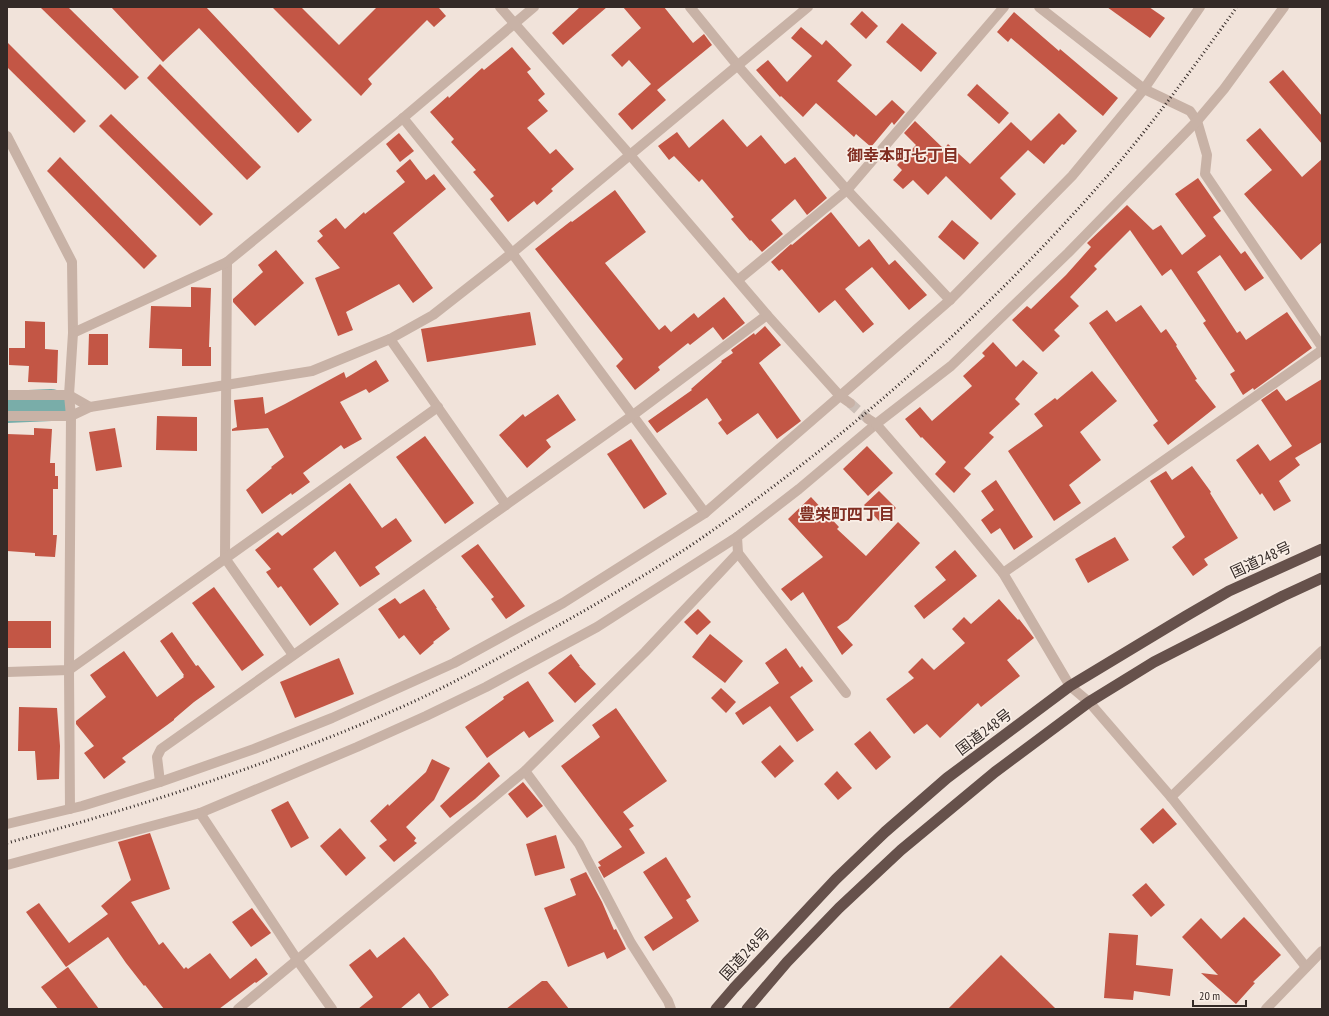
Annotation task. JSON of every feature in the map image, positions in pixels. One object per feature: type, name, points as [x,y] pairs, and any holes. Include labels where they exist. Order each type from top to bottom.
[{"type":"highway","name":"国道248号","points":[[716,1009],[836,879],[885,832],[947,778],[1070,686],[1229,591],[1322,549]]},
{"type":"highway","points":[[747,1009],[787,962],[838,908],[901,850],[995,772],[1089,702],[1154,662],[1282,596],[1322,578]]},
{"type":"street","points":[[500,7],[767,314],[840,396],[850,403]]},
{"type":"street","points":[[72,333],[228,262],[404,118],[534,7]]},
{"type":"street","points":[[690,7],[738,66],[847,190],[950,300]]},
{"type":"street","points":[[7,416],[71,416],[90,407],[312,371],[390,339],[433,315],[512,253],[808,7]]},
{"type":"street","points":[[738,280],[847,190],[1004,7]]},
{"type":"street","points":[[1039,7],[1144,89],[1190,112],[1198,121],[1207,155],[1205,174],[1322,347]]},
{"type":"street","points":[[7,824],[70,809],[160,782],[254,749],[332,718],[454,662],[563,603],[705,512],[950,300],[1072,176],[1144,89],[1200,7]]},
{"type":"street","points":[[7,865],[200,813],[357,747],[426,716],[486,687],[597,627],[736,537],[799,489],[872,422],[951,366],[1068,253],[1198,121],[1224,89],[1284,7]]},
{"type":"street","points":[[404,118],[512,253],[705,512]]},
{"type":"street","points":[[7,136],[72,262],[72,333],[69,394],[71,416],[69,670],[70,809]]},
{"type":"street","points":[[228,262],[225,558],[293,655]]},
{"type":"street","points":[[160,782],[157,757],[161,749],[633,415],[767,314]]},
{"type":"street","points":[[390,339],[506,505]]},
{"type":"street","points":[[1003,573],[1322,350]]},
{"type":"street","points":[[7,395],[69,394],[90,407]]},
{"type":"street","points":[[7,672],[69,670],[438,407]]},
{"type":"street","points":[[872,422],[956,516],[1003,573],[1070,686],[1089,702],[1171,797],[1306,967]]},
{"type":"street","points":[[736,537],[738,553],[846,693]]},
{"type":"street","points":[[238,1009],[525,771],[644,652],[738,553]]},
{"type":"street","points":[[1171,797],[1322,651]]},
{"type":"street","points":[[525,771],[579,844],[631,943],[668,1001],[671,1009]]},
{"type":"street","points":[[200,813],[332,1009]]},
{"type":"street","points":[[1266,1009],[1322,951]]},
{"type":"building","points":[[40,7],[68,7],[139,77],[125,90]]},
{"type":"building","points":[[111,7],[206,7],[312,120],[298,133],[199,28],[163,62]]},
{"type":"building","points":[[272,7],[301,7],[339,45],[377,7],[441,7],[439,8],[446,16],[434,27],[427,20],[368,79],[372,84],[361,96]]},
{"type":"building","points":[[580,7],[607,7],[563,45],[552,33]]},
{"type":"building","points":[[623,7],[664,7],[693,43],[704,34],[712,45],[657,90],[666,100],[632,130],[618,114],[651,84],[629,60],[622,67],[611,55],[641,28]]},
{"type":"building","points":[[1107,7],[1149,7],[1165,18],[1150,38]]},
{"type":"building","points":[[862,11],[878,26],[866,39],[850,24]]},
{"type":"building","points":[[1014,12],[1059,51],[1060,49],[1118,98],[1103,116],[1011,38],[1008,42],[997,32]]},
{"type":"building","points":[[902,23],[937,53],[921,72],[886,42]]},
{"type":"building","points":[[801,27],[822,45],[826,40],[852,65],[837,81],[876,116],[892,100],[905,112],[894,125],[892,122],[871,147],[856,134],[854,137],[816,103],[803,117],[781,96],[780,97],[756,70],[768,60],[787,82],[812,56],[791,38]]},
{"type":"building","points":[[7,42],[86,121],[74,133],[7,67]]},
{"type":"building","points":[[512,47],[531,69],[527,72],[545,94],[538,100],[548,111],[527,128],[550,154],[556,149],[574,169],[551,189],[553,191],[537,205],[534,201],[508,222],[490,199],[494,196],[473,172],[476,170],[451,142],[454,139],[430,112],[448,96],[449,98],[482,68],[484,70]]},
{"type":"building","points":[[160,64],[261,167],[247,180],[147,78]]},
{"type":"building","points":[[1283,70],[1322,116],[1322,144],[1269,82]]},
{"type":"building","points":[[977,84],[1009,113],[999,124],[967,95]]},
{"type":"building","points":[[1059,113],[1077,131],[1064,145],[1062,144],[1044,164],[1028,150],[1000,178],[1016,194],[991,220],[946,176],[928,195],[913,180],[903,189],[893,180],[902,170],[897,165],[916,145],[904,133],[915,121],[944,149],[948,144],[970,164],[1011,122],[1031,141]]},
{"type":"building","points":[[111,114],[213,214],[200,226],[99,126]]},
{"type":"building","points":[[723,119],[747,147],[761,135],[785,164],[795,157],[827,198],[807,215],[795,199],[771,220],[783,234],[762,252],[751,240],[750,241],[731,219],[734,217],[702,179],[699,182],[674,156],[669,160],[658,146],[677,132],[689,148]]},
{"type":"building","points":[[1260,128],[1302,177],[1322,159],[1322,242],[1301,260],[1244,194],[1272,170],[1246,140]]},
{"type":"building","points":[[399,133],[414,151],[400,162],[386,144]]},
{"type":"building","points":[[60,157],[157,256],[144,269],[47,171]]},
{"type":"building","points":[[410,159],[426,180],[434,174],[446,189],[393,233],[433,288],[413,303],[399,284],[346,312],[353,330],[338,336],[315,278],[340,268],[317,241],[323,236],[319,231],[336,218],[345,229],[364,212],[365,214],[405,182],[396,171]]},
{"type":"building","points":[[1198,178],[1221,211],[1213,217],[1241,254],[1245,251],[1264,278],[1245,291],[1220,255],[1197,272],[1237,333],[1240,331],[1246,340],[1287,312],[1312,348],[1254,390],[1253,388],[1243,395],[1230,374],[1235,371],[1203,323],[1206,321],[1171,269],[1162,276],[1130,230],[1094,266],[1097,269],[1070,297],[1079,306],[1054,330],[1060,336],[1043,352],[1012,320],[1027,306],[1031,309],[1066,275],[1091,247],[1087,243],[1127,205],[1153,230],[1161,225],[1182,255],[1206,236],[1175,194]]},
{"type":"building","points":[[615,190],[646,232],[605,263],[659,330],[665,325],[671,332],[694,313],[698,318],[724,297],[745,323],[723,340],[713,327],[690,345],[688,343],[658,367],[660,370],[635,390],[616,366],[623,359],[535,249]]},
{"type":"building","points":[[831,212],[859,247],[869,239],[889,265],[895,260],[927,295],[909,310],[872,267],[845,289],[874,324],[863,333],[835,300],[819,313],[782,269],[779,271],[771,262]]},
{"type":"building","points":[[952,220],[979,243],[964,260],[938,237]]},
{"type":"building","points":[[276,250],[304,283],[255,326],[233,302],[233,299],[263,272],[258,265]]},
{"type":"building","points":[[191,287],[211,288],[209,347],[211,347],[211,366],[182,366],[182,349],[149,348],[151,306],[191,307]]},
{"type":"building","points":[[1141,305],[1161,333],[1166,329],[1197,379],[1195,380],[1216,407],[1168,445],[1153,425],[1158,421],[1089,323],[1107,310],[1116,322]]},
{"type":"building","points":[[530,312],[536,345],[427,362],[421,329]]},
{"type":"building","points":[[25,321],[45,322],[45,349],[58,350],[57,383],[28,382],[29,366],[9,365],[9,348],[25,348]]},
{"type":"building","points":[[765,326],[781,345],[759,363],[801,421],[777,439],[758,413],[727,435],[718,423],[722,420],[707,398],[657,433],[648,421],[692,390],[691,389],[722,362],[721,361],[733,353],[731,350],[754,333],[755,335]]},
{"type":"building","points":[[89,334],[108,334],[108,365],[88,365]]},
{"type":"building","points":[[993,342],[1016,367],[1023,360],[1038,373],[1015,399],[1020,404],[989,433],[994,437],[964,468],[971,474],[954,493],[935,474],[946,462],[922,437],[921,438],[905,419],[920,407],[932,421],[972,386],[963,376],[985,356],[982,353]]},
{"type":"building","points":[[376,360],[389,381],[369,393],[366,389],[340,402],[362,439],[344,449],[341,445],[303,473],[310,482],[292,495],[291,493],[262,514],[246,490],[284,457],[268,428],[232,431],[232,429],[237,427],[234,400],[263,397],[265,414],[344,372],[346,378]]},
{"type":"building","points":[[1092,371],[1117,401],[1080,432],[1101,460],[1069,485],[1081,503],[1054,521],[1008,451],[1043,426],[1034,414],[1055,398],[1057,400]]},
{"type":"building","points":[[1322,379],[1322,442],[1295,458],[1300,465],[1279,481],[1291,501],[1274,511],[1262,493],[1260,495],[1236,460],[1258,444],[1270,461],[1292,446],[1261,400],[1277,389],[1286,401]]},
{"type":"building","points":[[558,394],[576,420],[546,440],[551,447],[527,468],[499,435],[523,414],[525,417]]},
{"type":"building","points":[[157,416],[197,417],[197,451],[156,450]]},
{"type":"building","points":[[34,428],[52,429],[50,463],[55,463],[55,476],[58,476],[58,489],[53,489],[53,535],[57,535],[55,557],[35,556],[35,553],[7,551],[7,434],[34,435]]},
{"type":"building","points":[[115,428],[122,467],[96,471],[89,432]]},
{"type":"building","points":[[425,436],[474,503],[445,524],[396,457]]},
{"type":"building","points":[[631,439],[667,494],[644,509],[607,454]]},
{"type":"building","points":[[867,446],[893,473],[868,496],[843,469]]},
{"type":"building","points":[[1192,466],[1211,492],[1210,493],[1238,538],[1204,559],[1208,565],[1193,576],[1172,547],[1185,537],[1150,481],[1166,471],[1172,480]]},
{"type":"building","points":[[996,480],[1033,537],[1014,550],[1000,528],[991,534],[981,520],[994,510],[981,491]]},
{"type":"building","points":[[350,483],[382,528],[396,518],[412,541],[375,567],[380,574],[360,587],[335,551],[313,569],[339,604],[310,626],[281,586],[278,588],[266,572],[271,569],[255,550],[278,532],[282,536]]},
{"type":"building","points":[[879,491],[896,508],[881,523],[864,505]]},
{"type":"building","points":[[811,497],[839,527],[837,529],[866,556],[898,522],[920,543],[848,620],[837,627],[853,645],[842,655],[803,592],[791,601],[781,589],[823,557],[788,519]]},
{"type":"building","points":[[1115,537],[1129,560],[1088,583],[1075,559]]},
{"type":"building","points":[[478,544],[525,606],[506,619],[491,599],[494,597],[461,556]]},
{"type":"building","points":[[955,550],[977,576],[924,619],[914,606],[946,580],[935,567]]},
{"type":"building","points":[[214,587],[264,655],[242,671],[192,603]]},
{"type":"building","points":[[424,589],[450,629],[433,642],[434,643],[420,655],[404,635],[399,639],[378,609],[395,598],[400,604]]},
{"type":"building","points":[[999,599],[1018,620],[1019,619],[1034,638],[1007,660],[1020,676],[981,707],[978,703],[940,738],[927,724],[914,734],[886,699],[914,678],[908,672],[922,658],[934,670],[965,643],[952,629],[964,617],[971,624]]},
{"type":"building","points":[[698,609],[711,622],[697,635],[684,622]]},
{"type":"building","points":[[7,621],[51,621],[51,648],[7,648]]},
{"type":"building","points":[[172,632],[196,666],[198,665],[215,687],[194,702],[174,720],[122,758],[126,762],[104,779],[84,753],[94,746],[76,724],[76,721],[106,697],[90,675],[124,651],[157,697],[184,677],[160,641]]},
{"type":"building","points":[[710,634],[743,661],[725,683],[692,657]]},
{"type":"building","points":[[786,648],[800,668],[802,666],[813,681],[790,697],[814,730],[797,742],[770,706],[743,725],[735,713],[779,683],[765,663]]},
{"type":"building","points":[[571,654],[579,666],[596,684],[575,703],[548,673]]},
{"type":"building","points":[[339,658],[354,694],[295,718],[280,682]]},
{"type":"building","points":[[528,681],[554,721],[529,738],[524,731],[487,758],[465,727],[504,699],[503,697]]},
{"type":"building","points":[[721,688],[736,702],[726,713],[711,698]]},
{"type":"building","points":[[19,707],[57,708],[60,746],[59,779],[37,780],[35,751],[18,751]]},
{"type":"building","points":[[616,708],[667,781],[623,812],[634,826],[629,829],[645,853],[604,878],[598,867],[601,866],[598,862],[622,847],[561,766],[600,737],[592,725]]},
{"type":"building","points":[[870,731],[891,757],[876,770],[854,744]]},
{"type":"building","points":[[780,745],[794,761],[775,778],[761,762]]},
{"type":"building","points":[[432,759],[450,768],[434,800],[406,827],[416,838],[414,841],[417,843],[394,862],[379,846],[387,840],[370,821],[388,804],[389,806],[426,772]]},
{"type":"building","points":[[489,762],[500,776],[475,799],[450,818],[440,806]]},
{"type":"building","points":[[837,771],[852,788],[838,800],[824,784]]},
{"type":"building","points":[[523,782],[543,806],[527,818],[508,794]]},
{"type":"building","points":[[288,801],[309,838],[291,848],[271,810]]},
{"type":"building","points":[[1163,808],[1177,824],[1153,844],[1140,829]]},
{"type":"building","points":[[340,828],[366,858],[346,876],[320,846]]},
{"type":"building","points":[[150,833],[170,889],[131,902],[159,945],[163,942],[184,969],[186,967],[188,969],[210,953],[230,979],[256,958],[268,974],[219,1009],[164,1009],[126,963],[108,937],[66,967],[26,912],[39,903],[69,943],[108,914],[101,906],[131,880],[118,842]]},
{"type":"building","points":[[556,835],[565,868],[535,876],[526,844]]},
{"type":"building","points":[[666,857],[691,897],[686,900],[699,921],[653,951],[644,937],[673,918],[643,872]]},
{"type":"building","points":[[586,872],[602,902],[614,930],[616,929],[626,949],[607,959],[604,952],[568,967],[544,908],[576,895],[570,879]]},
{"type":"building","points":[[1146,883],[1165,905],[1151,917],[1132,895]]},
{"type":"building","points":[[252,908],[271,933],[251,947],[232,922]]},
{"type":"building","points":[[1244,917],[1281,955],[1253,982],[1255,983],[1236,1004],[1201,973],[1218,975],[1182,937],[1201,918],[1221,939]]},
{"type":"building","points":[[1109,933],[1138,935],[1136,965],[1173,969],[1170,996],[1134,991],[1133,1000],[1104,998]]},
{"type":"building","points":[[404,937],[449,995],[430,1009],[419,993],[400,1009],[358,1009],[373,997],[349,965],[370,949],[377,958]]},
{"type":"building","points":[[1001,955],[1056,1009],[948,1009]]},
{"type":"building","points":[[68,967],[99,1009],[58,1009],[41,987]]},
{"type":"building","points":[[542,981],[547,981],[569,1009],[506,1009]]},
{"type":"waterway","points":[[7,407],[51,405]]},
{"type":"tunnel","points":[[850,403],[868,419]]},
{"type":"railway","points":[[7,843],[108,814],[258,765],[404,706],[466,676],[566,621],[684,550],[741,511],[851,425],[905,380],[1007,283],[1056,233],[1138,140],[1237,7]]},
{"type":"district","name":"御幸本町七丁目","points":[[903,155]]},
{"type":"district","name":"豊栄町四丁目","points":[[847,514]]}]
